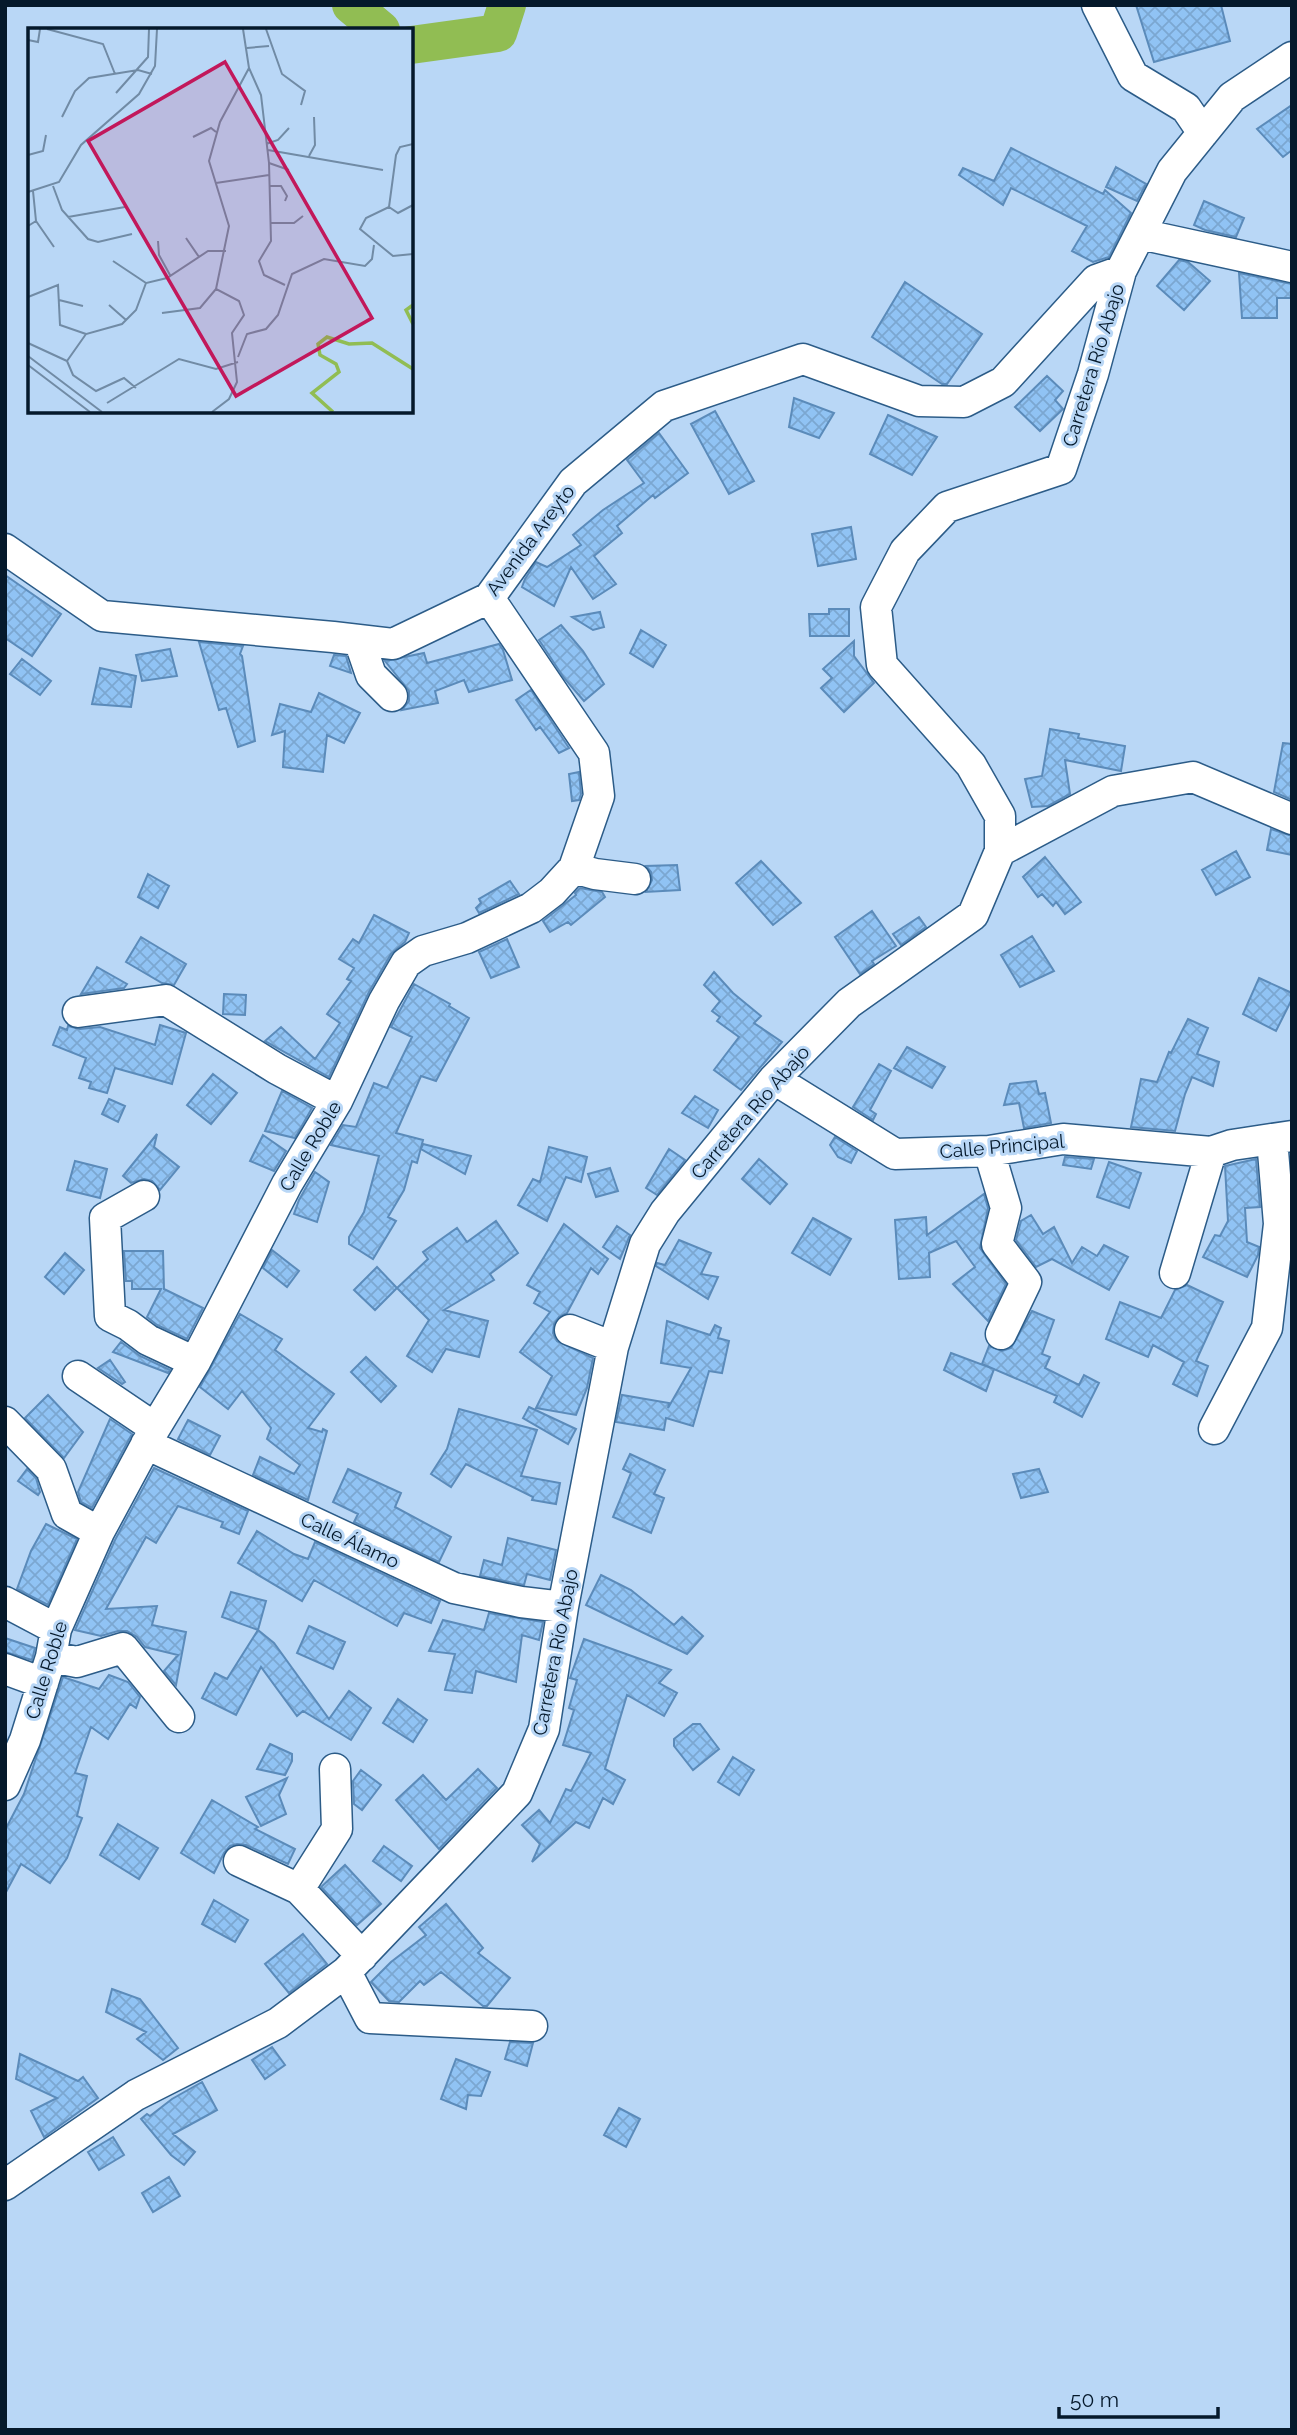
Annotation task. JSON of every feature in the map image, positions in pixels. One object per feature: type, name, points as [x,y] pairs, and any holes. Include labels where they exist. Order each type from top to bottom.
[{"type":"street","points":[[1097,5],[1133,76],[1186,108],[1203,133]]},
{"type":"street","name":"Carretera Río Abajo","points":[[5,2185],[136,2095],[278,2023],[354,1964],[517,1793],[544,1729],[563,1607],[613,1347],[645,1244],[665,1212],[774,1079],[849,1003],[973,915],[1000,851],[1000,816],[971,765],[882,665],[876,607],[905,551],[947,507],[1061,469],[1093,374],[1121,271],[1172,171],[1233,97],[1292,57]]},
{"type":"street","points":[[1140,233],[1292,267]]},
{"type":"street","name":"Avenida Areyto","points":[[5,549],[102,616],[393,644],[489,598],[573,482],[664,406],[803,359],[919,401],[964,402],[1003,382],[1096,280],[1121,271]]},
{"type":"street","name":"Calle Roble","points":[[5,1785],[25,1740],[50,1656],[99,1532],[151,1436],[195,1363],[286,1184],[337,1101],[384,1001],[406,963],[423,951],[467,938],[531,908],[552,892],[574,868],[599,796],[594,753],[489,598]]},
{"type":"street","points":[[359,640],[371,675],[392,696]]},
{"type":"street","points":[[1000,851],[1113,791],[1193,777],[1292,819]]},
{"type":"street","points":[[574,868],[595,874],[635,879]]},
{"type":"street","points":[[78,1012],[166,1000],[277,1069],[337,1101]]},
{"type":"street","name":"Calle Principal","points":[[774,1079],[895,1154],[989,1151],[1063,1139],[1212,1152],[1282,1137]]},
{"type":"street","points":[[1214,1429],[1267,1328],[1279,1224],[1282,1137]]},
{"type":"street","points":[[989,1151],[1006,1208],[997,1244],[1026,1282],[1001,1334]]},
{"type":"street","points":[[1175,1273],[1212,1152]]},
{"type":"street","points":[[144,1196],[105,1218],[110,1316],[148,1340],[195,1363]]},
{"type":"street","points":[[569,1330],[613,1347]]},
{"type":"street","name":"Calle Álamo","points":[[78,1376],[151,1436],[454,1588],[521,1602],[563,1607]]},
{"type":"street","points":[[5,1422],[51,1469],[67,1514],[99,1532]]},
{"type":"street","points":[[5,1602],[50,1656]]},
{"type":"street","points":[[5,1669],[50,1656],[77,1662],[123,1648],[179,1717]]},
{"type":"street","points":[[299,1889],[337,1829],[335,1769]]},
{"type":"street","points":[[239,1861],[299,1889],[354,1964],[370,2018],[533,2026]]},
{"type":"building","points":[[1136,5],[1221,5],[1230,41],[1154,62]]},
{"type":"building","points":[[1292,105],[1292,150],[1283,157],[1257,129]]},
{"type":"building","points":[[1011,148],[1103,194],[1105,190],[1131,213],[1109,257],[1093,262],[1072,251],[1087,226],[1011,188],[1003,205],[959,175],[963,168],[994,181]]},
{"type":"building","points":[[1116,167],[1146,184],[1137,201],[1106,187]]},
{"type":"building","points":[[1204,201],[1244,218],[1236,237],[1194,225]]},
{"type":"building","points":[[1179,260],[1188,262],[1210,281],[1184,310],[1157,286]]},
{"type":"building","points":[[1239,273],[1292,284],[1292,298],[1277,298],[1277,318],[1242,318]]},
{"type":"building","points":[[905,282],[982,334],[947,384],[942,384],[872,337]]},
{"type":"building","points":[[1047,376],[1063,391],[1055,400],[1063,409],[1040,431],[1015,407]]},
{"type":"building","points":[[794,398],[834,413],[819,438],[789,427]]},
{"type":"building","points":[[715,411],[754,481],[729,494],[691,424]]},
{"type":"building","points":[[888,415],[937,437],[912,475],[870,454]]},
{"type":"building","points":[[659,433],[688,473],[655,498],[653,495],[617,526],[622,533],[594,556],[616,584],[593,599],[571,567],[554,606],[522,587],[536,562],[547,567],[581,545],[573,535],[603,510],[644,483],[627,460]]},
{"type":"building","points":[[851,527],[856,559],[818,566],[812,534]]},
{"type":"building","points":[[5,575],[61,614],[32,656],[5,638]]},
{"type":"building","points":[[829,609],[849,609],[849,636],[810,636],[809,614],[829,614]]},
{"type":"building","points":[[600,612],[604,627],[593,630],[572,617]]},
{"type":"building","points":[[561,625],[583,651],[604,684],[584,701],[564,678],[539,640]]},
{"type":"building","points":[[641,630],[666,645],[653,667],[630,653]]},
{"type":"building","points":[[854,641],[854,656],[874,683],[844,712],[821,688],[832,678],[823,669]]},
{"type":"building","points":[[199,642],[243,646],[240,654],[255,741],[238,747],[226,708],[219,710]]},
{"type":"building","points":[[499,644],[512,680],[469,692],[464,680],[435,691],[438,703],[402,710],[409,701],[409,691],[385,661],[424,653],[427,663]]},
{"type":"building","points":[[170,649],[177,676],[142,681],[136,655]]},
{"type":"building","points":[[334,655],[346,656],[351,673],[330,666]]},
{"type":"building","points":[[22,659],[51,681],[40,695],[10,674]]},
{"type":"building","points":[[100,668],[136,676],[131,707],[92,704]]},
{"type":"building","points":[[531,690],[569,748],[559,753],[540,727],[536,730],[516,700]]},
{"type":"building","points":[[319,693],[360,713],[344,743],[327,735],[323,772],[283,767],[285,731],[272,735],[280,704],[311,712]]},
{"type":"building","points":[[1050,729],[1079,734],[1078,738],[1125,746],[1121,771],[1065,760],[1070,794],[1048,806],[1032,807],[1025,779],[1042,776]]},
{"type":"building","points":[[1283,743],[1292,744],[1292,800],[1274,792]]},
{"type":"building","points":[[579,772],[581,794],[579,800],[572,801],[569,774]]},
{"type":"building","points":[[1271,829],[1292,836],[1292,855],[1267,850]]},
{"type":"building","points":[[1236,851],[1250,877],[1216,895],[1202,870]]},
{"type":"building","points":[[1045,857],[1081,902],[1065,914],[1056,902],[1053,906],[1042,894],[1038,897],[1023,877]]},
{"type":"building","points":[[761,861],[801,903],[773,925],[736,883]]},
{"type":"building","points":[[677,865],[680,890],[646,892],[652,880],[651,872],[646,866]]},
{"type":"building","points":[[148,874],[169,886],[158,908],[138,897]]},
{"type":"building","points":[[510,881],[519,894],[479,913],[476,908],[481,903],[479,899]]},
{"type":"building","points":[[580,888],[602,892],[605,897],[571,925],[568,922],[550,932],[543,921],[576,895]]},
{"type":"building","points":[[872,911],[896,946],[872,961],[874,964],[860,974],[835,937]]},
{"type":"building","points":[[374,915],[409,933],[405,942],[391,954],[369,992],[329,1077],[265,1041],[281,1027],[315,1059],[340,1023],[327,1014],[351,981],[347,979],[354,968],[339,959],[353,939],[359,943]]},
{"type":"building","points":[[919,917],[926,927],[901,945],[893,934]]},
{"type":"building","points":[[1032,936],[1054,971],[1020,987],[1001,955]]},
{"type":"building","points":[[141,937],[186,964],[174,985],[162,983],[126,962]]},
{"type":"building","points":[[507,939],[519,967],[491,978],[479,952]]},
{"type":"building","points":[[97,967],[127,984],[124,988],[81,994]]},
{"type":"building","points":[[714,972],[733,993],[761,1016],[754,1023],[782,1042],[741,1090],[714,1070],[739,1037],[717,1021],[720,1017],[712,1011],[720,1001],[704,985]]},
{"type":"building","points":[[1259,978],[1292,993],[1292,999],[1276,1031],[1243,1014]]},
{"type":"building","points":[[414,984],[469,1018],[436,1081],[421,1076],[396,1133],[423,1140],[417,1163],[412,1161],[404,1190],[388,1217],[396,1221],[373,1259],[349,1244],[349,1237],[364,1212],[379,1156],[331,1145],[343,1125],[356,1127],[374,1083],[387,1088],[412,1037],[391,1027]]},
{"type":"building","points":[[224,994],[246,995],[245,1015],[223,1014]]},
{"type":"building","points":[[1188,1019],[1208,1028],[1197,1054],[1219,1062],[1213,1086],[1192,1077],[1175,1131],[1131,1127],[1141,1079],[1157,1082],[1169,1052],[1171,1053]]},
{"type":"building","points":[[160,1025],[186,1033],[172,1084],[115,1068],[107,1093],[89,1088],[91,1082],[79,1078],[86,1058],[53,1045],[60,1027],[67,1030],[68,1026],[80,1029],[100,1027],[155,1045]]},
{"type":"building","points":[[907,1047],[945,1067],[932,1088],[894,1068]]},
{"type":"building","points":[[879,1064],[891,1071],[870,1110],[876,1114],[873,1120],[853,1107]]},
{"type":"building","points":[[213,1074],[237,1093],[211,1124],[187,1105]]},
{"type":"building","points":[[1036,1081],[1039,1094],[1045,1093],[1051,1123],[1024,1128],[1019,1103],[1004,1105],[1010,1084]]},
{"type":"building","points":[[282,1091],[312,1108],[295,1138],[265,1131]]},
{"type":"building","points":[[695,1096],[718,1110],[708,1128],[682,1113]]},
{"type":"building","points":[[109,1099],[125,1106],[118,1122],[102,1114]]},
{"type":"building","points":[[157,1134],[154,1147],[179,1167],[160,1190],[152,1181],[144,1179],[131,1183],[123,1176]]},
{"type":"building","points":[[263,1135],[286,1151],[274,1171],[250,1161]]},
{"type":"building","points":[[835,1137],[857,1151],[851,1163],[838,1157],[830,1145]]},
{"type":"building","points":[[423,1144],[471,1156],[465,1174],[421,1149]]},
{"type":"building","points":[[549,1147],[587,1157],[581,1182],[566,1177],[547,1221],[518,1205],[533,1179],[540,1182]]},
{"type":"building","points":[[669,1149],[685,1160],[657,1195],[646,1188]]},
{"type":"building","points":[[1065,1157],[1094,1159],[1091,1169],[1063,1165]]},
{"type":"building","points":[[759,1159],[787,1184],[770,1204],[742,1179]]},
{"type":"building","points":[[1256,1159],[1260,1207],[1245,1208],[1247,1242],[1259,1247],[1247,1277],[1203,1257],[1215,1235],[1220,1236],[1228,1221],[1225,1166]]},
{"type":"building","points":[[75,1161],[107,1169],[100,1198],[67,1190]]},
{"type":"building","points":[[1109,1162],[1141,1173],[1129,1208],[1097,1197]]},
{"type":"building","points":[[610,1168],[618,1191],[596,1197],[588,1174]]},
{"type":"building","points":[[315,1172],[329,1182],[317,1222],[294,1214]]},
{"type":"building","points":[[984,1194],[988,1208],[980,1248],[1006,1284],[988,1321],[953,1284],[975,1267],[956,1241],[929,1253],[930,1277],[899,1279],[895,1220],[926,1217],[927,1235]]},
{"type":"building","points":[[1031,1215],[1043,1234],[1054,1227],[1072,1263],[1082,1247],[1097,1256],[1104,1245],[1128,1257],[1109,1290],[1052,1259],[1036,1267],[1016,1240],[1021,1221]]},
{"type":"building","points":[[813,1218],[851,1239],[830,1275],[792,1253]]},
{"type":"building","points":[[496,1221],[518,1253],[490,1274],[494,1280],[444,1310],[488,1321],[479,1357],[446,1349],[432,1372],[407,1356],[429,1320],[397,1288],[428,1259],[423,1252],[457,1228],[467,1242]]},
{"type":"building","points":[[564,1224],[608,1259],[598,1274],[591,1268],[567,1313],[559,1317],[554,1324],[553,1333],[557,1341],[593,1358],[587,1388],[576,1415],[536,1408],[552,1376],[520,1352],[550,1312],[534,1303],[540,1292],[527,1285]]},
{"type":"building","points":[[617,1226],[630,1235],[620,1259],[603,1247]]},
{"type":"building","points":[[679,1240],[711,1253],[701,1274],[718,1277],[708,1299],[656,1266],[657,1263],[665,1265]]},
{"type":"building","points":[[272,1250],[299,1271],[287,1287],[263,1268]]},
{"type":"building","points":[[124,1251],[163,1251],[164,1289],[203,1308],[187,1339],[157,1325],[147,1317],[161,1289],[132,1289],[132,1281],[126,1281]]},
{"type":"building","points":[[65,1253],[84,1270],[64,1294],[45,1277]]},
{"type":"building","points":[[377,1267],[397,1288],[375,1310],[354,1290]]},
{"type":"building","points":[[1187,1285],[1223,1302],[1196,1361],[1208,1366],[1197,1396],[1173,1384],[1184,1362],[1153,1345],[1148,1357],[1106,1339],[1120,1302],[1161,1318],[1175,1290]]},
{"type":"building","points":[[1032,1311],[1054,1320],[1042,1354],[1050,1357],[1045,1368],[1079,1385],[1084,1375],[1099,1383],[1082,1417],[1054,1402],[1057,1396],[982,1364],[989,1346],[1002,1351],[1011,1348]]},
{"type":"building","points":[[240,1314],[282,1339],[275,1350],[334,1394],[308,1428],[327,1431],[308,1500],[253,1475],[260,1457],[294,1474],[300,1465],[267,1439],[271,1428],[242,1391],[228,1409],[200,1387]]},
{"type":"building","points":[[667,1321],[710,1335],[715,1325],[721,1328],[718,1338],[729,1341],[722,1373],[709,1371],[693,1426],[666,1418],[664,1430],[616,1422],[622,1395],[669,1403],[668,1408],[691,1368],[661,1363]]},
{"type":"building","points":[[121,1342],[140,1356],[170,1370],[168,1373],[113,1352]]},
{"type":"building","points":[[951,1353],[994,1369],[986,1391],[944,1370]]},
{"type":"building","points":[[366,1357],[396,1386],[381,1402],[351,1372]]},
{"type":"building","points":[[110,1360],[125,1382],[122,1384],[98,1368]]},
{"type":"building","points":[[48,1395],[83,1432],[64,1458],[25,1418]]},
{"type":"building","points":[[529,1407],[576,1429],[568,1444],[523,1418]]},
{"type":"building","points":[[459,1409],[537,1430],[521,1476],[560,1483],[556,1504],[532,1500],[533,1497],[466,1464],[451,1487],[431,1474],[447,1449]]},
{"type":"building","points":[[110,1419],[132,1434],[92,1508],[81,1502],[78,1492]]},
{"type":"building","points":[[188,1420],[220,1436],[210,1455],[178,1439]]},
{"type":"building","points":[[630,1454],[665,1470],[654,1494],[664,1498],[651,1533],[613,1517],[631,1473],[623,1469]]},
{"type":"building","points":[[154,1468],[248,1511],[239,1534],[221,1527],[223,1522],[178,1506],[156,1543],[146,1537],[106,1609],[157,1606],[152,1625],[186,1632],[176,1685],[164,1671],[178,1655],[145,1647],[137,1637],[127,1631],[101,1636],[75,1630],[115,1540]]},
{"type":"building","points":[[27,1469],[36,1478],[40,1492],[38,1495],[18,1481]]},
{"type":"building","points":[[348,1469],[401,1493],[395,1507],[451,1537],[439,1562],[354,1522],[358,1514],[333,1502]]},
{"type":"building","points":[[1039,1469],[1048,1492],[1021,1498],[1013,1474]]},
{"type":"building","points":[[46,1524],[77,1539],[48,1605],[17,1589],[31,1551]]},
{"type":"building","points":[[257,1531],[294,1554],[308,1559],[315,1542],[440,1601],[431,1623],[404,1613],[397,1626],[314,1580],[302,1601],[238,1563]]},
{"type":"building","points":[[508,1538],[556,1550],[550,1580],[527,1574],[524,1585],[480,1576],[484,1560],[502,1565]]},
{"type":"building","points":[[601,1575],[631,1590],[674,1625],[682,1617],[703,1636],[687,1654],[586,1605]]},
{"type":"building","points":[[231,1592],[266,1601],[258,1630],[222,1617]]},
{"type":"building","points":[[489,1613],[543,1622],[539,1640],[522,1635],[516,1682],[476,1671],[472,1693],[445,1690],[455,1654],[429,1651],[443,1620],[484,1630]]},
{"type":"building","points":[[309,1626],[345,1642],[333,1669],[297,1653]]},
{"type":"building","points":[[258,1630],[274,1643],[329,1719],[349,1691],[371,1708],[351,1740],[303,1711],[297,1716],[261,1667],[236,1715],[202,1698],[215,1673],[227,1679]]},
{"type":"building","points":[[5,1638],[35,1648],[32,1660],[5,1652]]},
{"type":"building","points":[[584,1639],[671,1670],[659,1683],[677,1693],[664,1716],[627,1695],[605,1769],[625,1780],[613,1804],[603,1798],[589,1828],[576,1822],[532,1862],[540,1844],[522,1825],[539,1810],[550,1823],[566,1789],[571,1791],[591,1753],[563,1745],[574,1710],[569,1708],[577,1680],[570,1678]]},
{"type":"building","points":[[109,1675],[128,1682],[140,1697],[136,1708],[130,1704],[108,1739],[91,1727],[75,1773],[87,1776],[77,1816],[82,1818],[67,1858],[50,1883],[21,1864],[5,1894],[5,1830],[24,1794],[63,1677],[99,1689]]},
{"type":"building","points":[[398,1699],[427,1720],[413,1742],[383,1723]]},
{"type":"building","points":[[693,1724],[700,1724],[719,1749],[693,1770],[674,1746],[674,1739]]},
{"type":"building","points":[[270,1744],[292,1754],[292,1761],[285,1775],[257,1769]]},
{"type":"building","points":[[733,1757],[754,1770],[739,1795],[718,1782]]},
{"type":"building","points":[[478,1769],[497,1788],[439,1849],[396,1800],[423,1775],[446,1800]]},
{"type":"building","points":[[361,1770],[381,1785],[362,1810],[354,1804],[353,1781]]},
{"type":"building","points":[[287,1778],[279,1795],[286,1814],[261,1826],[246,1797]]},
{"type":"building","points":[[212,1800],[258,1827],[255,1829],[295,1849],[288,1864],[246,1845],[237,1844],[230,1846],[224,1853],[214,1873],[181,1853]]},
{"type":"building","points":[[118,1824],[158,1848],[139,1879],[100,1855]]},
{"type":"building","points":[[384,1846],[412,1866],[401,1881],[373,1861]]},
{"type":"building","points":[[345,1865],[381,1904],[357,1925],[321,1887]]},
{"type":"building","points":[[214,1900],[248,1920],[235,1942],[202,1924]]},
{"type":"building","points":[[446,1904],[483,1948],[478,1953],[510,1978],[487,2006],[483,2006],[441,1972],[424,1985],[420,1981],[399,2002],[389,2001],[371,1982],[391,1962],[426,1935],[419,1927]]},
{"type":"building","points":[[303,1934],[327,1964],[289,1993],[265,1964]]},
{"type":"building","points":[[112,1989],[140,1999],[178,2048],[163,2060],[137,2039],[146,2032],[106,2012]]},
{"type":"building","points":[[510,2042],[533,2043],[527,2066],[505,2059]]},
{"type":"building","points":[[272,2047],[285,2065],[265,2079],[252,2060]]},
{"type":"building","points":[[20,2054],[78,2081],[83,2077],[98,2098],[44,2137],[31,2111],[57,2098],[16,2079]]},
{"type":"building","points":[[456,2059],[490,2072],[481,2096],[468,2095],[466,2109],[441,2099]]},
{"type":"building","points":[[202,2082],[217,2110],[173,2134],[195,2152],[184,2165],[171,2155],[141,2119],[147,2114],[150,2116],[172,2099]]},
{"type":"building","points":[[619,2108],[640,2119],[626,2147],[604,2135]]},
{"type":"building","points":[[113,2137],[124,2155],[99,2170],[88,2152]]},
{"type":"building","points":[[169,2177],[180,2196],[153,2212],[142,2193]]},
{"type":"waterway","points":[[351,5],[379,28]]},
{"type":"waterway","points":[[413,45],[498,33],[507,5]]}]
